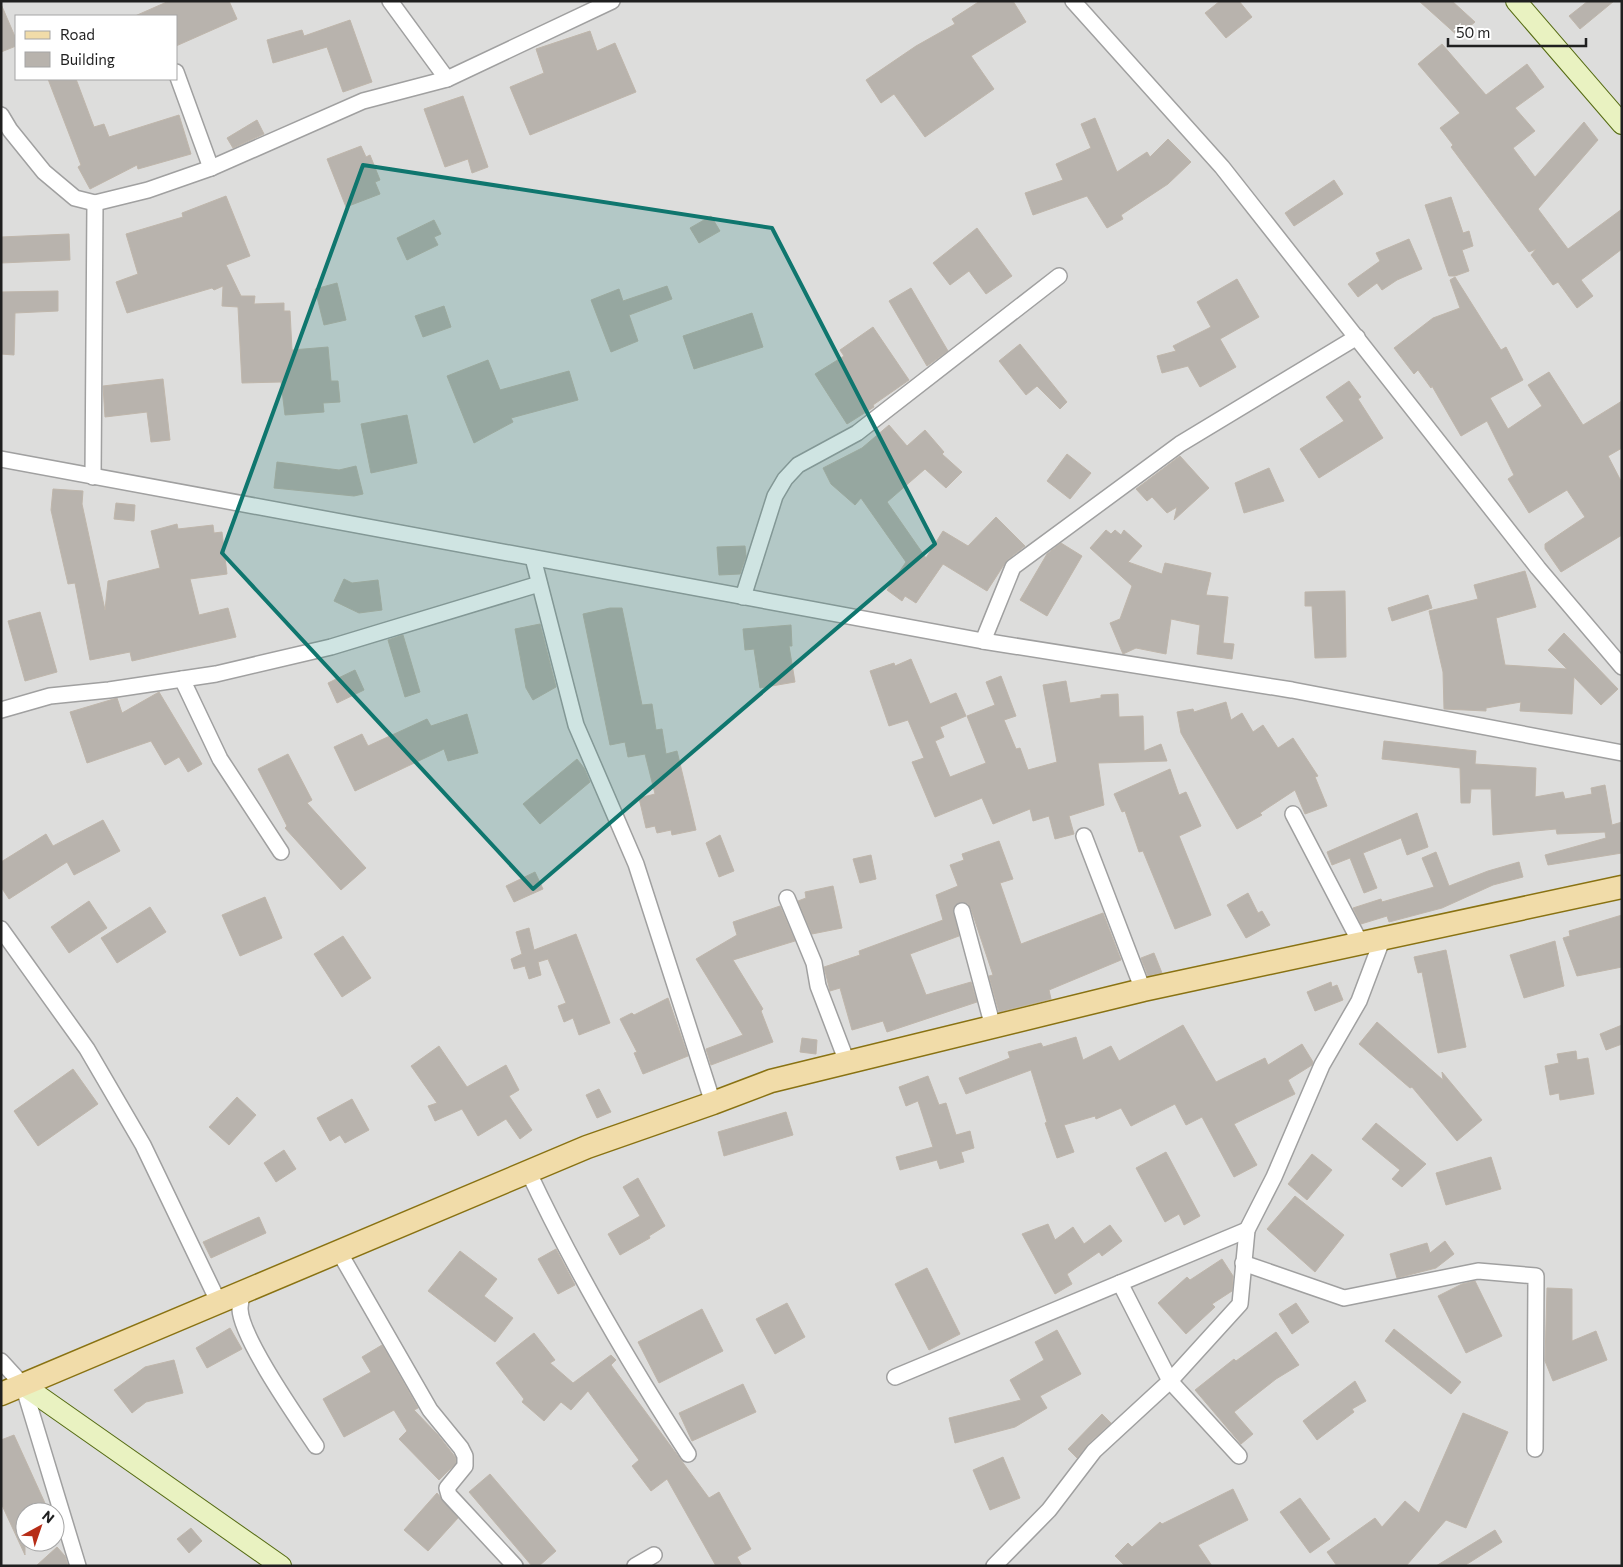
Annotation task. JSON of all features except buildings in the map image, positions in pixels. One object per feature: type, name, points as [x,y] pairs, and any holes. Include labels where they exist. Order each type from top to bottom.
[{"type":"main road","points":[[1,1394],[218,1300],[528,1171],[587,1147],[713,1104],[771,1080],[1143,990],[1622,887]]},
{"type":"street","points":[[390,1],[447,79]]},
{"type":"street","points":[[1,115],[10,130],[44,172],[75,198],[95,203],[148,190],[211,168],[363,101],[447,79],[612,1]]},
{"type":"street","points":[[1073,1],[1222,167],[1538,568],[1622,667]]},
{"type":"street","points":[[1516,1],[1622,124]]},
{"type":"street","points":[[178,77],[211,168]]},
{"type":"street","points":[[93,477],[95,203]]},
{"type":"street","points":[[743,597],[775,496],[785,479],[798,465],[857,433],[1059,276]]},
{"type":"street","points":[[982,641],[1013,567],[1180,444],[1357,337]]},
{"type":"street","points":[[1,459],[982,641],[1292,690],[1622,754]]},
{"type":"street","points":[[533,558],[576,725],[636,864],[713,1104]]},
{"type":"street","points":[[1,710],[50,696],[109,690],[216,674],[331,647],[539,584]]},
{"type":"street","points":[[182,679],[220,759],[281,852]]},
{"type":"street","points":[[994,1566],[1049,1510],[1094,1451],[1170,1381],[1240,1304],[1247,1230],[1274,1177],[1322,1065],[1359,1001],[1372,942],[1293,814]]},
{"type":"street","points":[[1084,836],[1143,990]]},
{"type":"street","points":[[787,898],[814,964],[818,986],[847,1062]]},
{"type":"street","points":[[962,911],[993,1027]]},
{"type":"street","points":[[1,928],[96,1065],[143,1145],[218,1300]]},
{"type":"street","points":[[528,1171],[556,1231],[638,1377],[688,1454]]},
{"type":"street","points":[[895,1377],[1247,1230]]},
{"type":"street","points":[[338,1250],[430,1410],[466,1456],[464,1466],[447,1488],[449,1495],[515,1566]]},
{"type":"street","points":[[1243,1263],[1344,1298],[1478,1271],[1536,1276],[1535,1450]]},
{"type":"street","points":[[1120,1283],[1170,1381],[1239,1456]]},
{"type":"street","points":[[243,1290],[240,1308],[246,1328],[267,1368],[316,1446]]},
{"type":"street","points":[[1,1360],[23,1385],[281,1566]]},
{"type":"street","points":[[23,1385],[78,1566]]},
{"type":"street","points":[[635,1566],[654,1555]]},
{"type":"highlighted area","points":[[363,165],[772,228],[935,544],[533,889],[222,553]]},
{"type":"shaded area","points":[[1,1],[1622,1],[1622,1566],[1,1566]]}]
